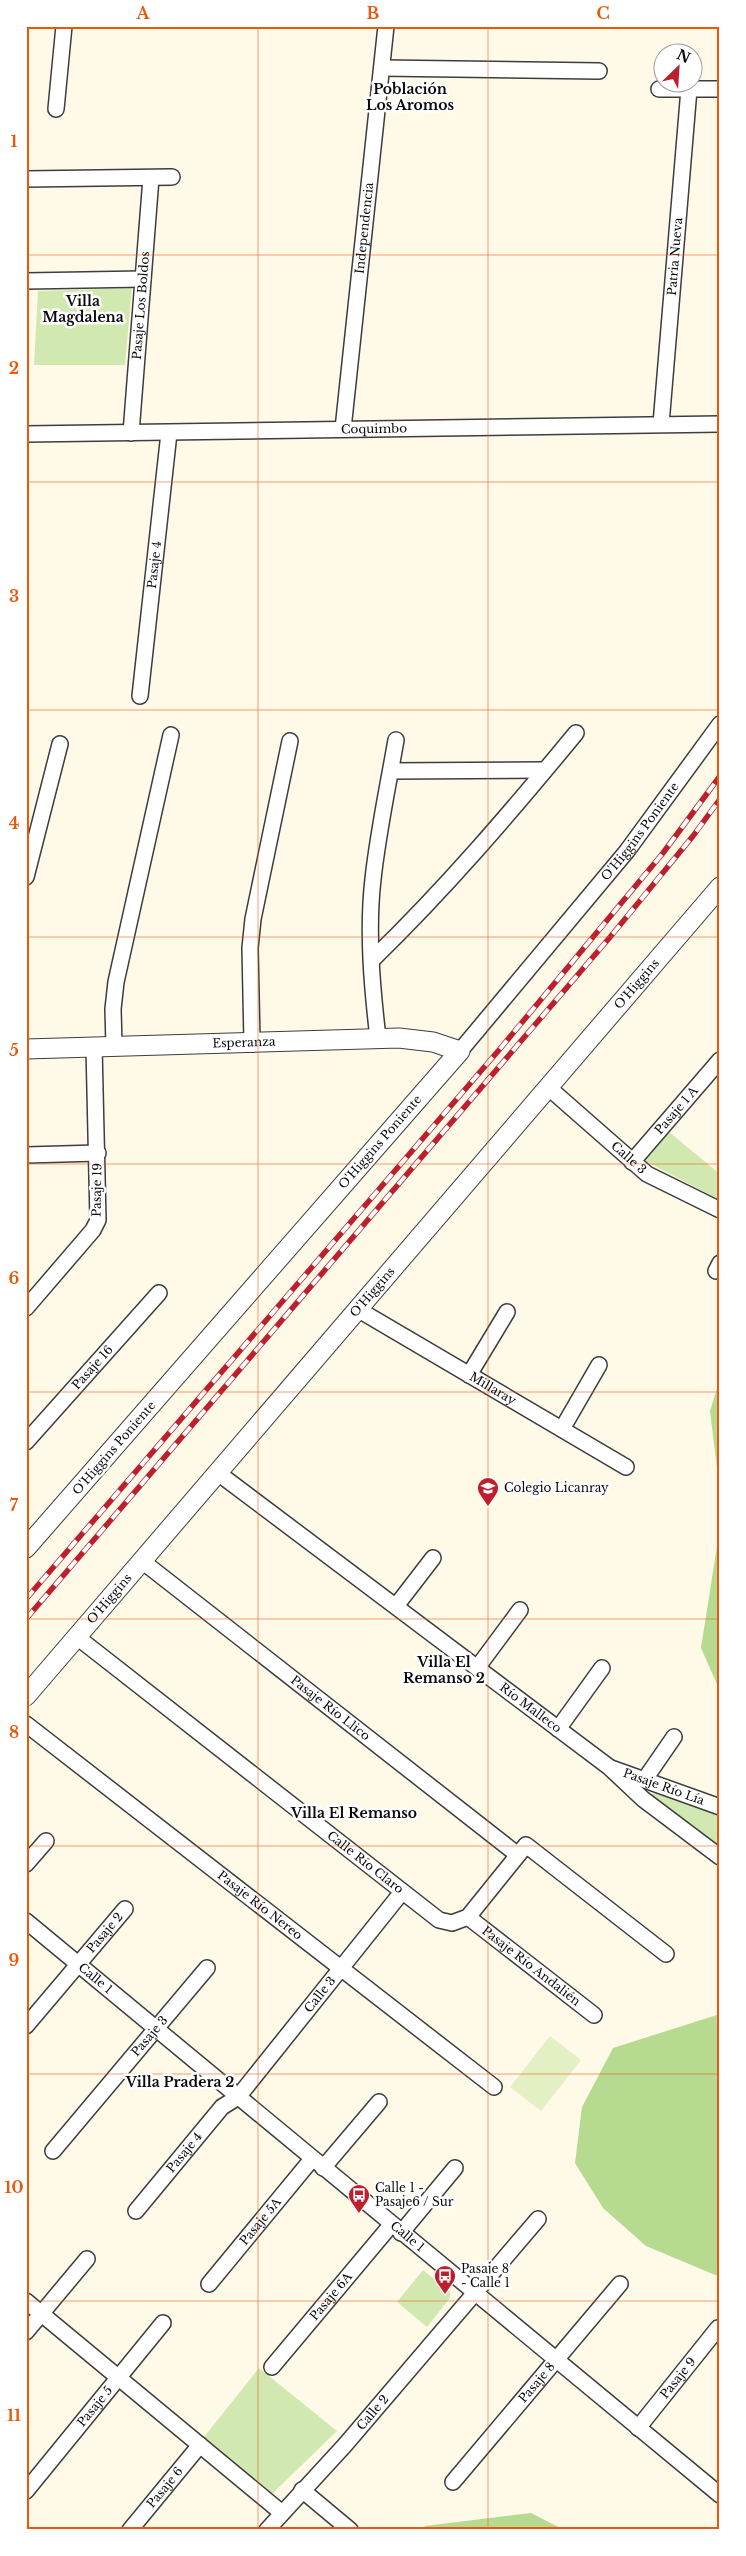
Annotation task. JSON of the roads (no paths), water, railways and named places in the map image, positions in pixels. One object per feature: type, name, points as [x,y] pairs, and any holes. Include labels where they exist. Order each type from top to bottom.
[{"type":"street","points":[[56,109],[64,26]]},
{"type":"street","name":"Independencia","points":[[343,429],[386,26]]},
{"type":"street","points":[[382,68],[599,71]]},
{"type":"street","points":[[704,89],[720,89]]},
{"type":"street","name":"Patria Nueva","points":[[662,424],[689,92]]},
{"type":"street","points":[[26,180],[172,177]]},
{"type":"street","name":"Pasaje Los Boldos","points":[[131,433],[151,178]]},
{"type":"street","points":[[26,281],[143,280]]},
{"type":"street","name":"Coquimbo","points":[[26,434],[720,424]]},
{"type":"street","name":"Pasaje 4","points":[[140,696],[170,433]]},
{"type":"street","name":"O'Higgins Poniente","points":[[26,1548],[460,1051],[627,851],[720,724]]},
{"type":"street","points":[[373,959],[423,911],[465,865],[576,733]]},
{"type":"street","points":[[114,1046],[113,1009],[116,982],[171,735]]},
{"type":"street","points":[[252,1041],[250,948],[253,919],[290,740]]},
{"type":"street","points":[[378,1038],[374,1001],[373,879],[396,740]]},
{"type":"street","points":[[26,877],[60,744]]},
{"type":"street","points":[[390,772],[545,770]]},
{"type":"street","name":"O'Higgins","points":[[26,1696],[360,1310],[720,887]]},
{"type":"street","name":"Esperanza","points":[[26,1049],[378,1038],[416,1039],[460,1051]]},
{"type":"street","name":"Pasaje 19","points":[[26,1308],[96,1224],[99,1215],[94,1047]]},
{"type":"street","name":"Pasaje 1 A","points":[[632,1162],[720,1060]]},
{"type":"street","name":"Calle 3","points":[[549,1088],[632,1162],[663,1183],[720,1210]]},
{"type":"street","points":[[26,1154],[98,1153]]},
{"type":"street","name":"Pasaje 16","points":[[26,1442],[159,1292]]},
{"type":"street","name":"Millaray","points":[[360,1310],[626,1467]]},
{"type":"street","points":[[469,1375],[507,1312]]},
{"type":"street","points":[[562,1429],[599,1365]]},
{"type":"street","name":"Río Malleco","points":[[218,1473],[608,1767],[643,1799],[720,1857]]},
{"type":"street","points":[[396,1606],[433,1558]]},
{"type":"street","name":"Pasaje Río Llico","points":[[142,1561],[522,1850],[666,1954]]},
{"type":"street","points":[[477,1668],[520,1610]]},
{"type":"street","name":"Calle Río Claro","points":[[77,1637],[402,1892],[445,1923],[458,1923],[468,1917]]},
{"type":"street","points":[[558,1729],[602,1668]]},
{"type":"street","name":"Pasaje Río Nereo","points":[[26,1724],[494,2087]]},
{"type":"street","points":[[645,1778],[674,1737]]},
{"type":"street","name":"Pasaje Río Lía","points":[[608,1767],[645,1778],[720,1807]]},
{"type":"street","points":[[26,1864],[46,1841]]},
{"type":"street","points":[[468,1917],[522,1850]]},
{"type":"street","name":"Calle 3","points":[[238,2097],[402,1892]]},
{"type":"street","name":"Pasaje 2","points":[[26,2026],[125,1909]]},
{"type":"street","name":"Pasaje Río Andalién","points":[[468,1917],[594,2015]]},
{"type":"street","name":"Calle 1","points":[[26,1921],[474,2294],[638,2428],[717,2487]]},
{"type":"street","name":"Pasaje 3","points":[[53,2151],[207,1968]]},
{"type":"street","name":"Pasaje 4","points":[[136,2211],[222,2107],[238,2097]]},
{"type":"street","points":[[317,2163],[379,2102]]},
{"type":"street","name":"Pasaje 5A","points":[[209,2284],[317,2163]]},
{"type":"street","points":[[396,2229],[455,2168]]},
{"type":"street","name":"Calle 2","points":[[267,2530],[345,2445],[538,2219]]},
{"type":"street","name":"Pasaje 6A","points":[[272,2368],[396,2229]]},
{"type":"street","points":[[26,2332],[87,2259]]},
{"type":"street","name":"Pasaje 8","points":[[453,2482],[620,2284]]},
{"type":"street","points":[[26,2301],[282,2513]]},
{"type":"street","name":"Pasaje 5","points":[[26,2491],[163,2322]]},
{"type":"street","name":"Pasaje 9","points":[[638,2428],[718,2328]]},
{"type":"street","name":"Pasaje 6","points":[[130,2530],[200,2445]]},
{"type":"street","points":[[302,2490],[350,2530]]},
{"type":"railway","points":[[26,1599],[499,1050],[663,853],[720,776]]},
{"type":"railway","points":[[26,1619],[611,936],[693,836],[720,799]]},
{"type":"place","name":"Colegio Licanray","points":[[488,1507]]},
{"type":"place","name":"Calle 1 - Pasaje6 / Sur","points":[[359,2214]]},
{"type":"place","name":"Pasaje 8 - Calle 1","points":[[445,2295]]},
{"type":"district","name":"Población Los Aromos","points":[[410,98]]},
{"type":"district","name":"Villa Magdalena","points":[[83,310]]},
{"type":"district","name":"Villa El Remanso 2","points":[[444,1670]]},
{"type":"district","name":"Villa El Remanso","points":[[354,1813]]},
{"type":"district","name":"Villa Pradera 2","points":[[180,2082]]}]
